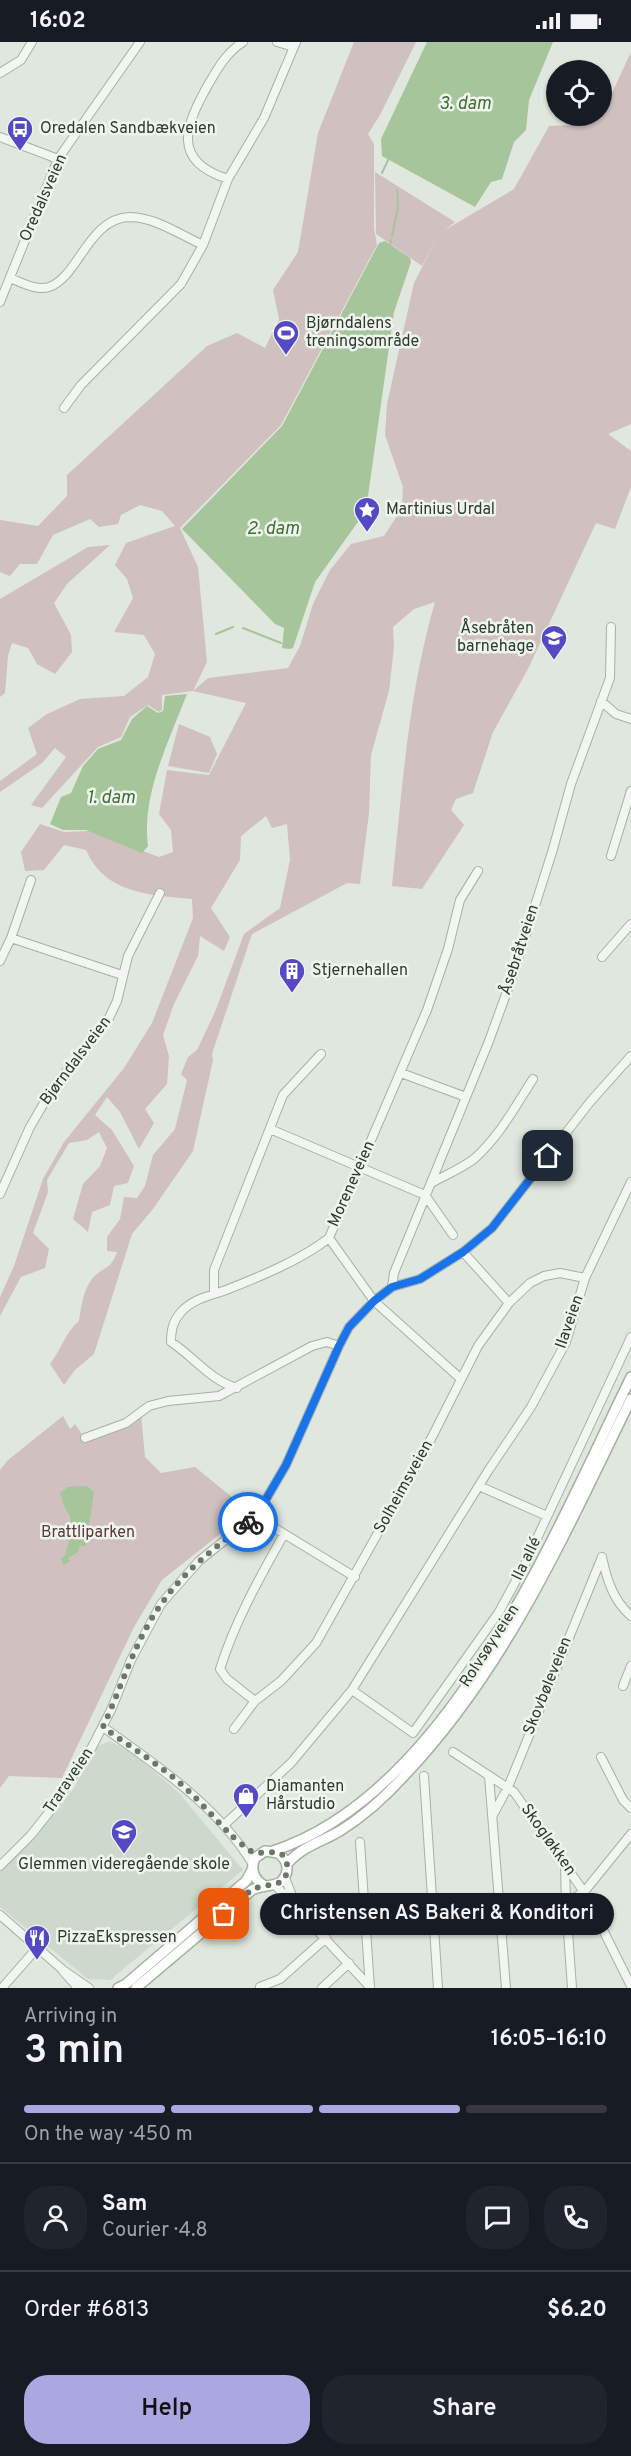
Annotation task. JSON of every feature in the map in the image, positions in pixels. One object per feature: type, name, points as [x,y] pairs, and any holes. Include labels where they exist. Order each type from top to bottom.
[{"type":"main road","name":"Rolvsøyveien","points":[[273,1851],[311,1835],[361,1804],[399,1768],[476,1672],[524,1594],[631,1377]]},
{"type":"main road","name":"Rolvsøyveien","points":[[287,1864],[296,1853],[339,1831],[383,1798],[443,1733],[482,1680],[532,1598],[631,1400]]},
{"type":"main road","points":[[118,1988],[126,1984],[246,1881],[260,1854],[273,1851],[283,1856],[287,1864],[285,1878],[275,1885],[263,1885],[252,1890],[136,1988]]},
{"type":"main road","points":[[252,1867],[256,1879],[263,1885]]},
{"type":"street","points":[[0,73],[21,60],[32,42]]},
{"type":"street","name":"Oredalsveien","points":[[0,302],[58,159],[140,42]]},
{"type":"street","points":[[228,179],[218,176],[198,162],[188,147],[187,132],[195,107],[222,61],[232,49],[243,42]]},
{"type":"street","points":[[64,408],[81,385],[181,284],[203,245],[228,179],[264,118],[295,44],[277,42]]},
{"type":"street","points":[[0,137],[58,159]]},
{"type":"street","points":[[10,278],[41,288],[58,282],[103,227],[118,219],[132,217],[148,220],[203,245]]},
{"type":"street","name":"Åsebråtveien","points":[[392,1287],[397,1264],[425,1195],[433,1182],[513,975],[571,784],[609,678],[610,627]]},
{"type":"street","points":[[601,701],[616,714],[631,719]]},
{"type":"street","points":[[611,856],[631,791]]},
{"type":"street","name":"Moreneveien","points":[[237,1388],[220,1382],[189,1354],[171,1342],[171,1330],[181,1312],[200,1298],[292,1260],[329,1238],[401,1073],[439,977],[460,900],[478,871]]},
{"type":"street","points":[[0,961],[11,938],[31,880]]},
{"type":"street","name":"Bjørndalsveien","points":[[0,1194],[30,1127],[44,1103],[57,1083],[98,1036],[110,1018],[133,946],[160,893]]},
{"type":"street","points":[[602,957],[631,924]]},
{"type":"street","points":[[11,938],[122,975]]},
{"type":"street","points":[[214,1293],[214,1270],[283,1095],[321,1054]]},
{"type":"street","name":"Traraveien","points":[[0,1866],[31,1835],[68,1786],[103,1727],[131,1660],[161,1604],[199,1561],[255,1516],[286,1465],[349,1327],[374,1301],[392,1287],[420,1279],[463,1252],[492,1228],[590,1102],[631,1056]]},
{"type":"street","points":[[401,1073],[466,1098]]},
{"type":"street","points":[[433,1182],[472,1160],[483,1150],[501,1130],[533,1079]]},
{"type":"street","points":[[270,1129],[425,1195],[453,1236]]},
{"type":"street","name":"Ilaveien","points":[[224,1826],[291,1763],[352,1690],[531,1407],[566,1342],[585,1278],[631,1182]]},
{"type":"street","points":[[329,1238],[374,1301],[461,1379]]},
{"type":"street","points":[[463,1252],[509,1303]]},
{"type":"street","points":[[397,1264],[405,1283]]},
{"type":"street","name":"Solheimsveien","points":[[234,1729],[255,1701],[280,1681],[316,1643],[432,1437],[478,1346],[509,1303],[530,1283],[544,1276],[560,1273],[585,1278]]},
{"type":"street","name":"Ila allé","points":[[352,1690],[413,1733],[499,1612],[631,1337]]},
{"type":"street","points":[[85,1438],[126,1423],[149,1406],[168,1401],[219,1396],[312,1346],[327,1342],[339,1346]]},
{"type":"street","points":[[479,1486],[547,1516]]},
{"type":"street","points":[[255,1516],[355,1577]]},
{"type":"street","points":[[255,1701],[226,1679],[220,1669],[247,1602],[284,1534]]},
{"type":"street","name":"Skovbøleveien","points":[[494,1815],[508,1787],[602,1557],[613,1595],[620,1606],[631,1616]]},
{"type":"street","points":[[623,1686],[631,1666]]},
{"type":"street","points":[[103,1727],[181,1784],[224,1826],[252,1867]]},
{"type":"street","name":"Skogløkken","points":[[453,1752],[508,1787],[528,1810],[584,1892],[631,1986]]},
{"type":"street","points":[[601,1757],[623,1800],[631,1808]]},
{"type":"street","points":[[424,1776],[438,1988]]},
{"type":"street","points":[[489,1776],[494,1815],[506,1988]]},
{"type":"street","points":[[314,1926],[321,1922],[500,1910],[566,1903],[584,1892],[631,1834]]},
{"type":"street","points":[[234,1838],[253,1852],[260,1854]]},
{"type":"street","points":[[360,1842],[370,1988]]},
{"type":"street","points":[[566,1865],[566,1903],[572,1988]]},
{"type":"street","points":[[285,1878],[297,1907]]},
{"type":"street","points":[[275,1885],[370,1988]]},
{"type":"street","points":[[0,1915],[63,1970],[89,1988]]},
{"type":"street","points":[[260,1987],[280,1979],[326,1938]]},
{"type":"street","points":[[2,1988],[37,1948]]},
{"type":"street","points":[[322,1988],[349,1963]]},
{"type":"street","points":[[63,1970],[78,1988]]},
{"type":"shaded area","name":"Glemmen videregående skole","points":[[110,1741],[133,1753],[179,1793],[243,1870],[110,1980],[88,1979],[0,1907],[0,1872],[34,1839],[72,1791],[98,1746]]},
{"type":"green space","points":[[354,42],[416,42],[380,115],[368,134],[374,144],[374,228],[377,245],[281,425],[180,528],[198,567],[207,662],[193,691],[162,695],[162,710],[159,712],[148,705],[130,717],[121,737],[98,747],[42,808],[31,805],[66,757],[55,748],[42,763],[0,792],[0,781],[37,754],[28,728],[47,714],[80,699],[124,696],[148,677],[155,654],[144,635],[114,632],[133,598],[127,579],[115,565],[126,543],[175,526],[162,511],[140,505],[121,515],[118,524],[99,527],[90,519],[53,535],[37,564],[20,564],[10,576],[0,572],[0,520],[38,526],[67,496],[67,475],[207,346],[237,333],[265,348],[279,319],[273,290],[298,252],[318,133]]},
{"type":"green space","points":[[631,52],[631,424],[608,434],[631,451],[631,487],[615,529],[596,523],[528,669],[493,732],[473,793],[456,799],[451,810],[464,825],[422,889],[392,886],[412,707],[435,602],[414,609],[393,627],[394,647],[389,691],[371,755],[369,813],[360,884],[347,883],[252,934],[212,1054],[213,1060],[193,1151],[153,1209],[132,1234],[94,1354],[75,1370],[64,1385],[50,1364],[79,1321],[89,1283],[112,1263],[117,1252],[107,1251],[107,1237],[120,1219],[124,1197],[137,1198],[145,1186],[153,1155],[175,1129],[187,1080],[181,1074],[188,1057],[197,1050],[215,1012],[244,934],[280,908],[290,860],[287,824],[272,828],[266,816],[241,836],[240,860],[211,908],[230,937],[224,951],[200,936],[198,956],[174,1004],[163,1035],[169,1056],[167,1084],[145,1109],[154,1123],[139,1149],[120,1112],[107,1097],[95,1115],[112,1130],[134,1166],[128,1183],[114,1186],[110,1205],[92,1212],[88,1232],[73,1219],[83,1184],[100,1166],[107,1148],[99,1132],[87,1140],[69,1143],[47,1180],[48,1192],[33,1233],[49,1249],[45,1268],[21,1277],[0,1316],[0,1297],[14,1266],[43,1179],[64,1142],[124,1068],[152,1023],[193,918],[192,899],[130,890],[117,884],[94,865],[86,850],[64,845],[44,870],[25,871],[21,852],[40,824],[64,832],[89,831],[159,857],[173,852],[171,830],[159,814],[167,770],[209,775],[246,703],[193,691],[208,678],[288,668],[300,646],[313,604],[330,570],[351,544],[384,536],[402,508],[403,487],[385,435],[387,404],[414,283],[439,234],[422,266],[376,234],[375,172],[455,222],[445,230],[514,189],[549,126],[612,126],[612,93]]},
{"type":"green space","points":[[110,545],[67,584],[54,603],[71,635],[72,652],[55,674],[37,664],[28,648],[12,643],[8,656],[5,693],[0,697],[0,599],[88,547]]},
{"type":"green space","points":[[179,724],[210,737],[217,754],[209,773],[168,766]]},
{"type":"green space","name":"Brattliparken","points":[[141,1414],[145,1457],[161,1473],[195,1467],[249,1511],[162,1580],[134,1627],[62,1778],[9,1776],[0,1788],[0,1470],[8,1460],[63,1416],[70,1429],[75,1424],[83,1436]]},
{"type":"water","name":"3. dam","points":[[427,42],[553,42],[529,100],[526,130],[514,142],[502,179],[491,182],[475,207],[382,156],[381,139]]},
{"type":"water","name":"2. dam","points":[[385,241],[410,258],[411,262],[394,312],[367,503],[360,519],[315,582],[293,648],[282,648],[284,628],[275,624],[182,529],[282,426],[379,243]]},
{"type":"water","name":"1. dam","points":[[187,694],[158,768],[149,807],[148,846],[142,853],[86,830],[63,830],[50,824],[61,797],[71,793],[83,766],[98,749],[121,740],[132,719],[147,706],[158,713],[163,711],[165,696]]},
{"type":"water","points":[[87,1486],[94,1492],[86,1546],[80,1546],[78,1552],[68,1558],[70,1561],[64,1565],[61,1559],[65,1555],[72,1531],[70,1516],[60,1493],[68,1487]]},
{"type":"waterway","points":[[382,173],[388,160]]},
{"type":"waterway","points":[[392,236],[398,207],[397,190]]},
{"type":"waterway","points":[[390,245],[391,240]]},
{"type":"waterway","points":[[216,634],[233,627]]},
{"type":"waterway","points":[[243,628],[281,643]]},
{"type":"way so far","points":[[224,1914],[252,1890],[263,1885],[275,1885],[285,1878],[287,1864],[283,1856],[273,1851],[260,1854],[247,1848],[234,1838],[181,1784],[103,1727],[131,1660],[161,1604],[199,1561],[248,1522]]},
{"type":"place","name":"Oredalen Sandbækveien","points":[[20,152]]},
{"type":"place","name":"Bjørndalens treningsområde","points":[[286,356]]},
{"type":"place","name":"Martinius Urdal","points":[[367,533]]},
{"type":"place","name":"Åsebråten barnehage","points":[[554,661]]},
{"type":"place","name":"Stjernehallen","points":[[292,994]]},
{"type":"place","name":"Diamanten Hårstudio","points":[[246,1819]]},
{"type":"place","name":"Glemmen videregående skole","points":[[124,1855]]},
{"type":"place","name":"Christensen AS Bakeri & Konditori","points":[[224,1914]]},
{"type":"place","name":"PizzaEkspressen","points":[[37,1961]]},
{"type":"route","points":[[248,1522],[262,1506],[286,1465],[349,1327],[374,1301],[392,1287],[420,1279],[463,1252],[492,1228],[548,1156]]}]
